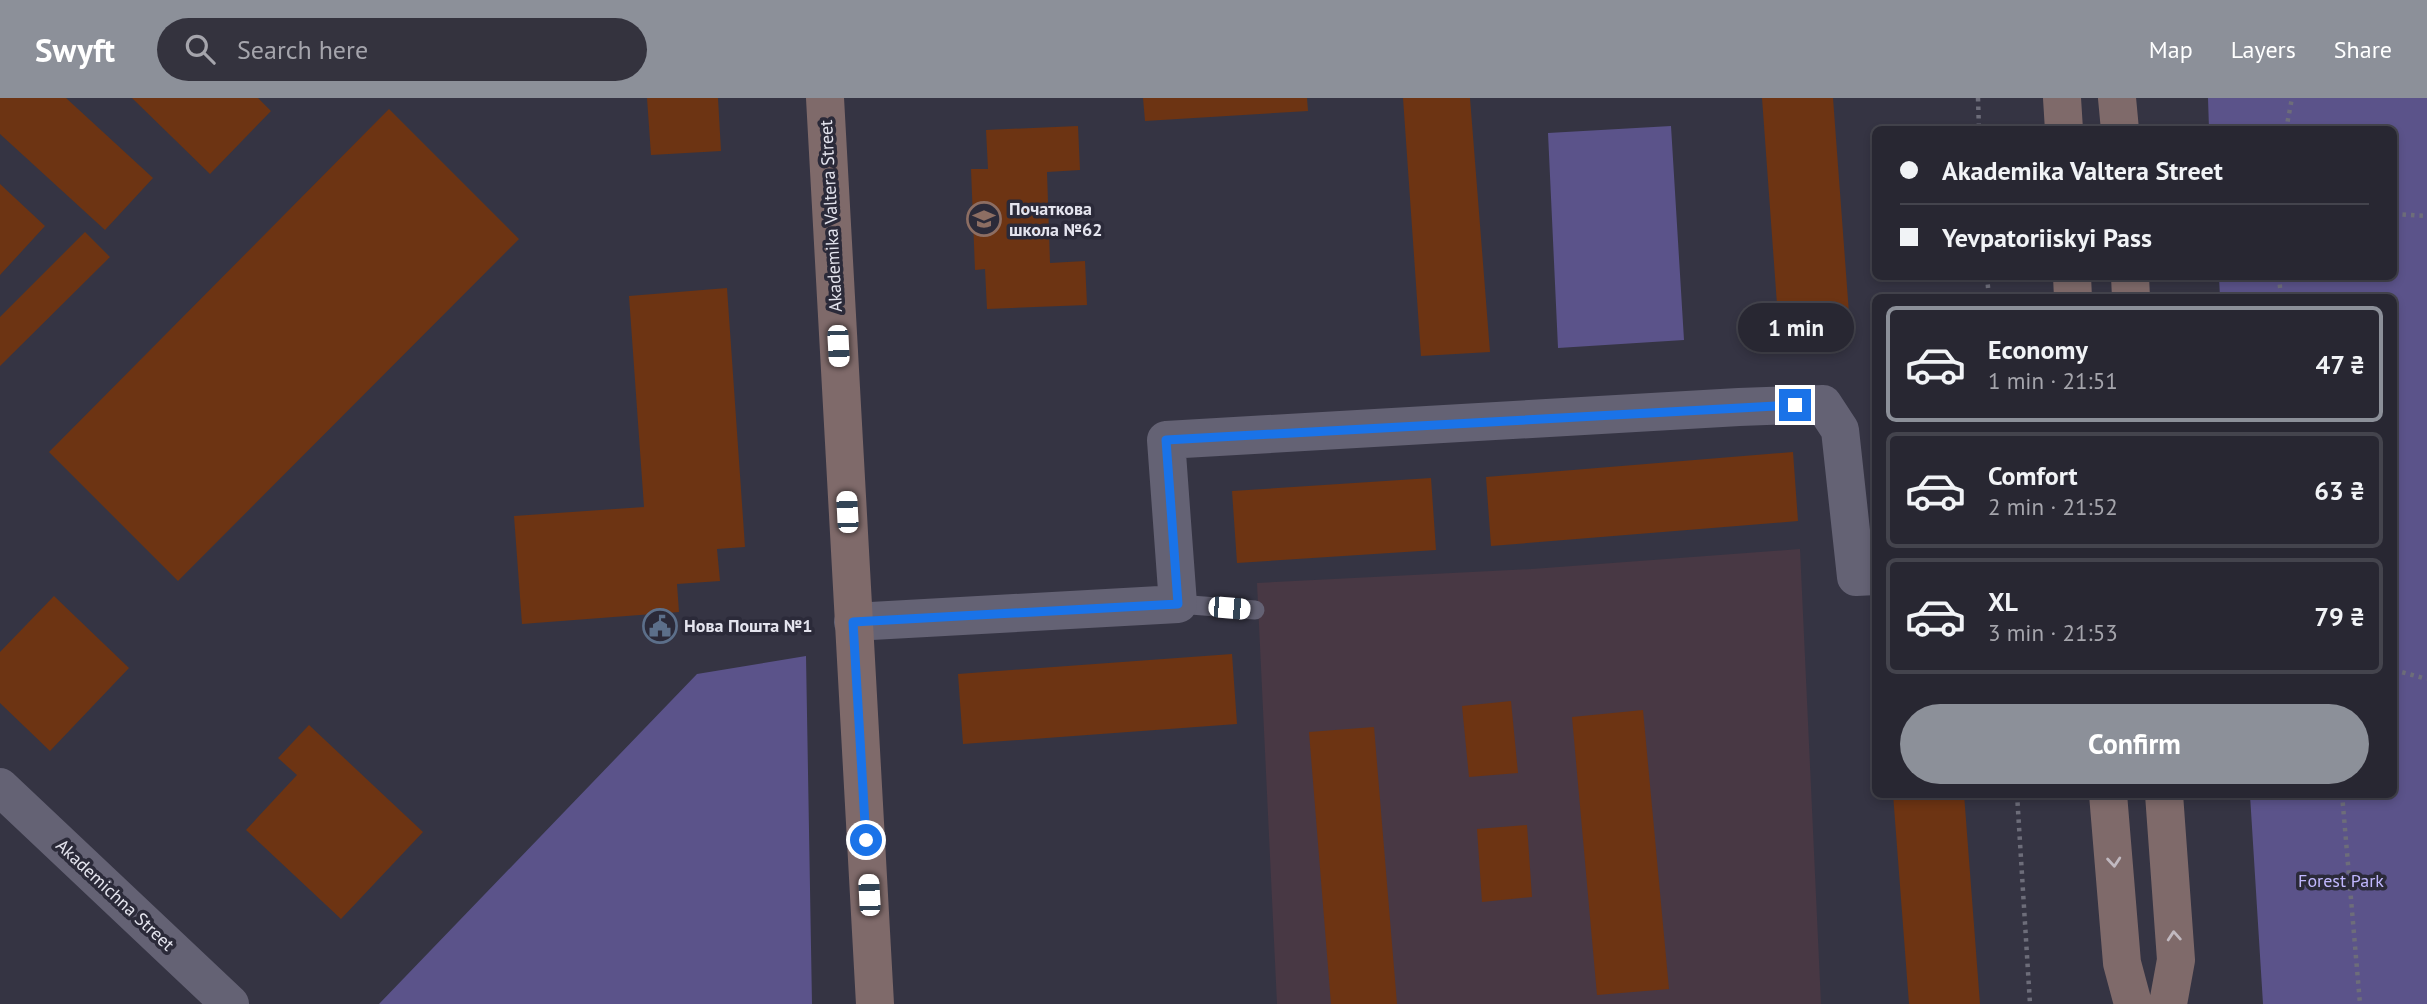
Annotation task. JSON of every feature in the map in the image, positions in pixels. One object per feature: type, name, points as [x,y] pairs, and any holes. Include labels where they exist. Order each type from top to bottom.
[{"type":"street","name":"Akademika Valtera Street","points":[[825,98],[875,1004]]},
{"type":"street","points":[[2062,98],[2064,126]]},
{"type":"street","points":[[2118,98],[2120,126]]},
{"type":"street","points":[[853,622],[1178,604],[1166,440],[1739,407],[1823,404],[1840,430],[1856,577],[1872,576]]},
{"type":"street","name":"Akademichna Street","points":[[0,787],[230,1004]]},
{"type":"street","points":[[2108,798],[2122,963],[2133,1004]]},
{"type":"street","points":[[2164,798],[2176,960],[2168,1004]]},
{"type":"lane","points":[[1178,604],[1255,610]]},
{"type":"path","points":[[1978,98],[1979,126]]},
{"type":"path","points":[[2287,126],[2292,98]]},
{"type":"path","points":[[2397,214],[2427,216]]},
{"type":"path","points":[[2397,671],[2427,679]]},
{"type":"path","points":[[2017,798],[2030,1004]]},
{"type":"path","points":[[2342,798],[2360,1004]]},
{"type":"shaded area","points":[[1800,549],[1821,1004],[1277,1004],[1257,583],[1532,569]]},
{"type":"green space","name":"Forest Park","points":[[2208,98],[2427,98],[2427,1004],[2263,1004],[2250,798],[2397,798],[2397,294],[2220,294],[2219,280],[2397,280],[2397,126],[2209,126]]},
{"type":"green space","points":[[1671,126],[1684,340],[1558,348],[1548,133]]},
{"type":"green space","points":[[806,656],[812,1004],[379,1004],[697,674]]},
{"type":"building","points":[[0,98],[66,98],[153,178],[105,230],[0,134]]},
{"type":"building","points":[[132,98],[258,98],[271,111],[210,174]]},
{"type":"building","points":[[647,98],[718,98],[721,151],[651,155]]},
{"type":"building","points":[[1143,98],[1307,98],[1308,111],[1145,121]]},
{"type":"building","points":[[1403,98],[1470,98],[1490,352],[1421,356]]},
{"type":"building","points":[[1762,98],[1833,98],[1850,327],[1779,332]]},
{"type":"building","points":[[389,109],[519,239],[178,581],[49,452]]},
{"type":"building","points":[[1078,126],[1080,170],[1047,172],[1050,263],[1085,261],[1087,305],[987,309],[985,269],[975,270],[971,169],[988,169],[986,130]]},
{"type":"building","points":[[0,184],[45,226],[0,275]]},
{"type":"building","points":[[85,232],[110,257],[0,366],[0,317]]},
{"type":"building","points":[[727,288],[745,547],[717,549],[720,581],[677,584],[679,612],[522,624],[514,516],[644,507],[629,296]]},
{"type":"building","points":[[1793,452],[1798,521],[1491,546],[1486,477]]},
{"type":"building","points":[[1431,478],[1436,550],[1237,563],[1232,491]]},
{"type":"building","points":[[54,596],[129,668],[50,751],[0,703],[0,652]]},
{"type":"building","points":[[1232,654],[1237,724],[963,744],[958,674]]},
{"type":"building","points":[[1511,701],[1518,773],[1469,777],[1462,706]]},
{"type":"building","points":[[1643,710],[1669,989],[1597,995],[1572,717]]},
{"type":"building","points":[[309,725],[423,832],[341,919],[246,830],[297,775],[278,758]]},
{"type":"building","points":[[1374,727],[1397,1004],[1331,1004],[1309,732]]},
{"type":"building","points":[[1893,798],[1964,798],[1980,1004],[1909,1004]]},
{"type":"building","points":[[1527,825],[1532,897],[1482,902],[1477,829]]},
{"type":"place","name":"Початкова школа №62","points":[[984,219]]},
{"type":"place","name":"Нова Пошта №1","points":[[660,626]]},
{"type":"route","points":[[866,840],[853,622],[1178,604],[1166,440],[1795,405]]}]
